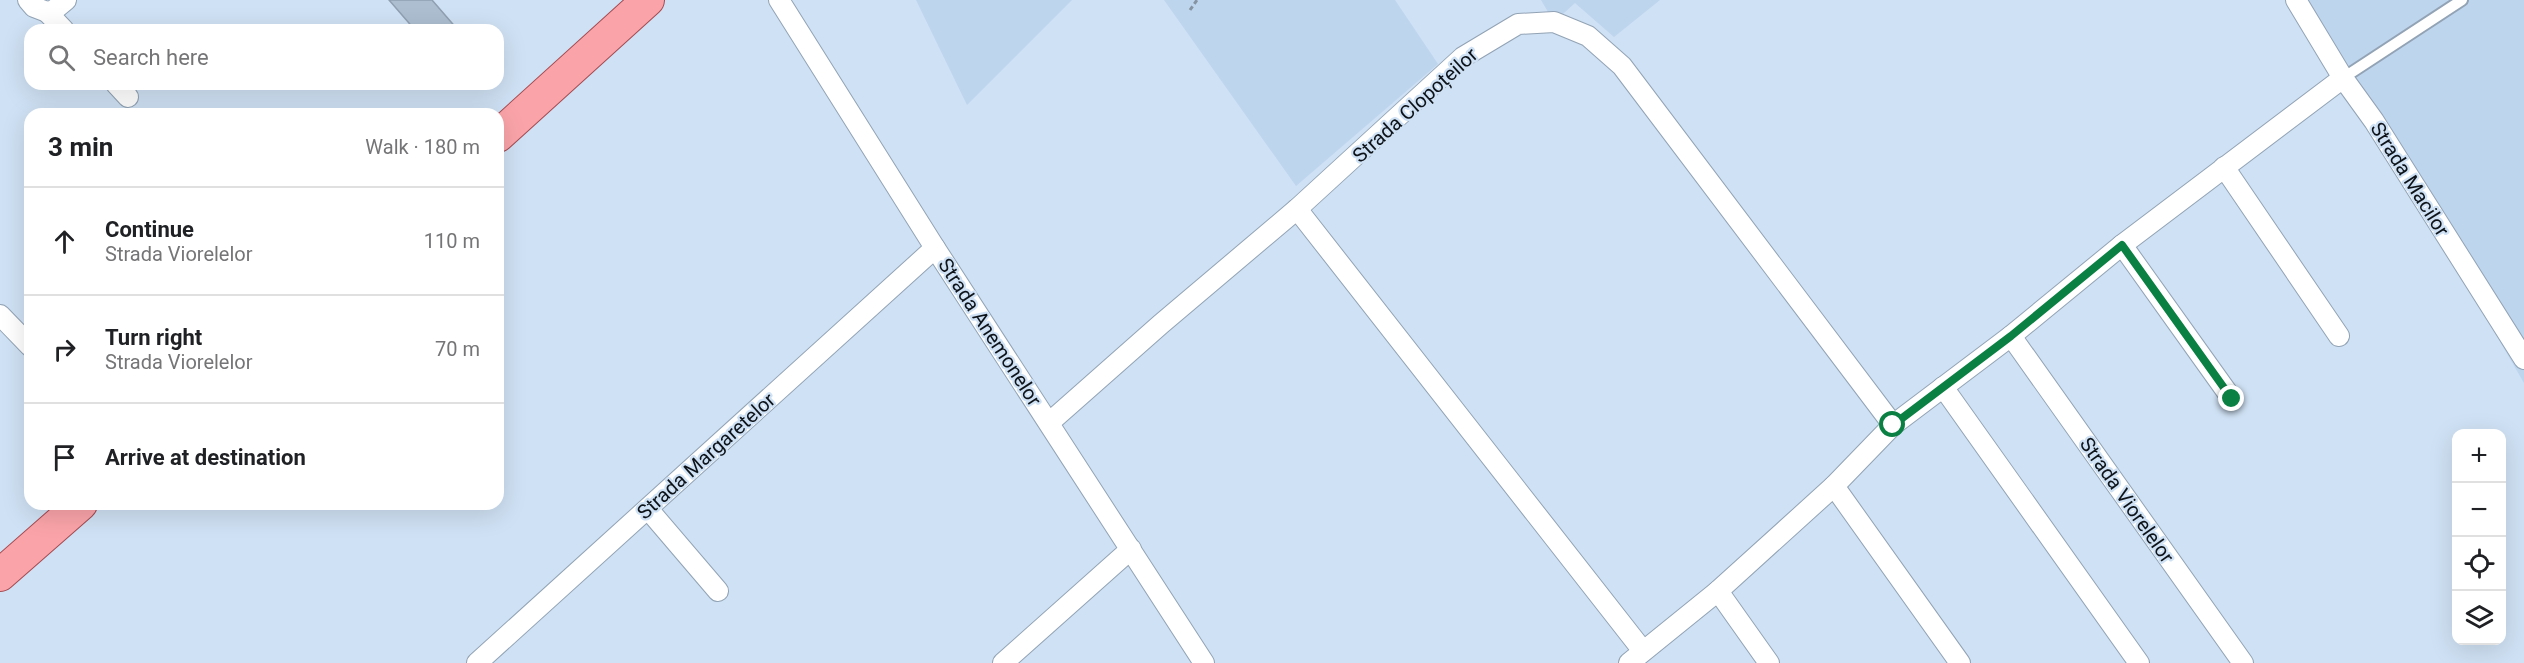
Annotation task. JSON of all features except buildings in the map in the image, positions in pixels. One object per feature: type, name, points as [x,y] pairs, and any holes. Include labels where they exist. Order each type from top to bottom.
[{"type":"main road","points":[[504,131],[648,0]]},
{"type":"main road","points":[[0,575],[74,510]]},
{"type":"street","points":[[28,0],[34,7],[47,12],[58,24]]},
{"type":"street","points":[[47,12],[54,10],[66,0]]},
{"type":"street","name":"Strada Anemonelor","points":[[779,0],[935,248],[1050,422],[1204,663]]},
{"type":"street","name":"Strada Macilor","points":[[2296,0],[2343,78],[2374,121],[2524,359]]},
{"type":"street","name":"Strada Clopoțeilor","points":[[1050,422],[1297,209],[1463,57],[1518,24],[1554,22],[1588,36],[1622,66],[1893,425]]},
{"type":"street","points":[[1297,209],[1636,657],[1718,591],[1834,486],[1893,425],[2011,336],[2122,245],[2343,78]]},
{"type":"street","points":[[2224,167],[2339,336]]},
{"type":"street","points":[[2122,245],[2232,399]]},
{"type":"street","name":"Strada Margaretelor","points":[[477,663],[935,248]]},
{"type":"street","points":[[0,315],[24,340]]},
{"type":"street","name":"Strada Viorelelor","points":[[2011,336],[2243,663]]},
{"type":"street","points":[[1944,387],[2139,663]]},
{"type":"street","points":[[1834,486],[1960,663]]},
{"type":"street","points":[[648,508],[718,591]]},
{"type":"street","points":[[1003,663],[1131,549]]},
{"type":"street","points":[[1718,591],[1769,663]]},
{"type":"lane","points":[[2343,78],[2462,0]]},
{"type":"path","points":[[1190,9],[1197,0]]},
{"type":"shaded area","points":[[916,0],[1072,0],[967,105]]},
{"type":"shaded area","points":[[1164,0],[1395,0],[1438,64],[1296,186]]},
{"type":"shaded area","points":[[1541,0],[1660,0],[1614,37],[1575,3],[1554,22]]},
{"type":"shaded area","points":[[2302,0],[2524,0],[2524,383]]},
{"type":"route","points":[[1893,425],[2011,336],[2122,245],[2232,399]]}]
